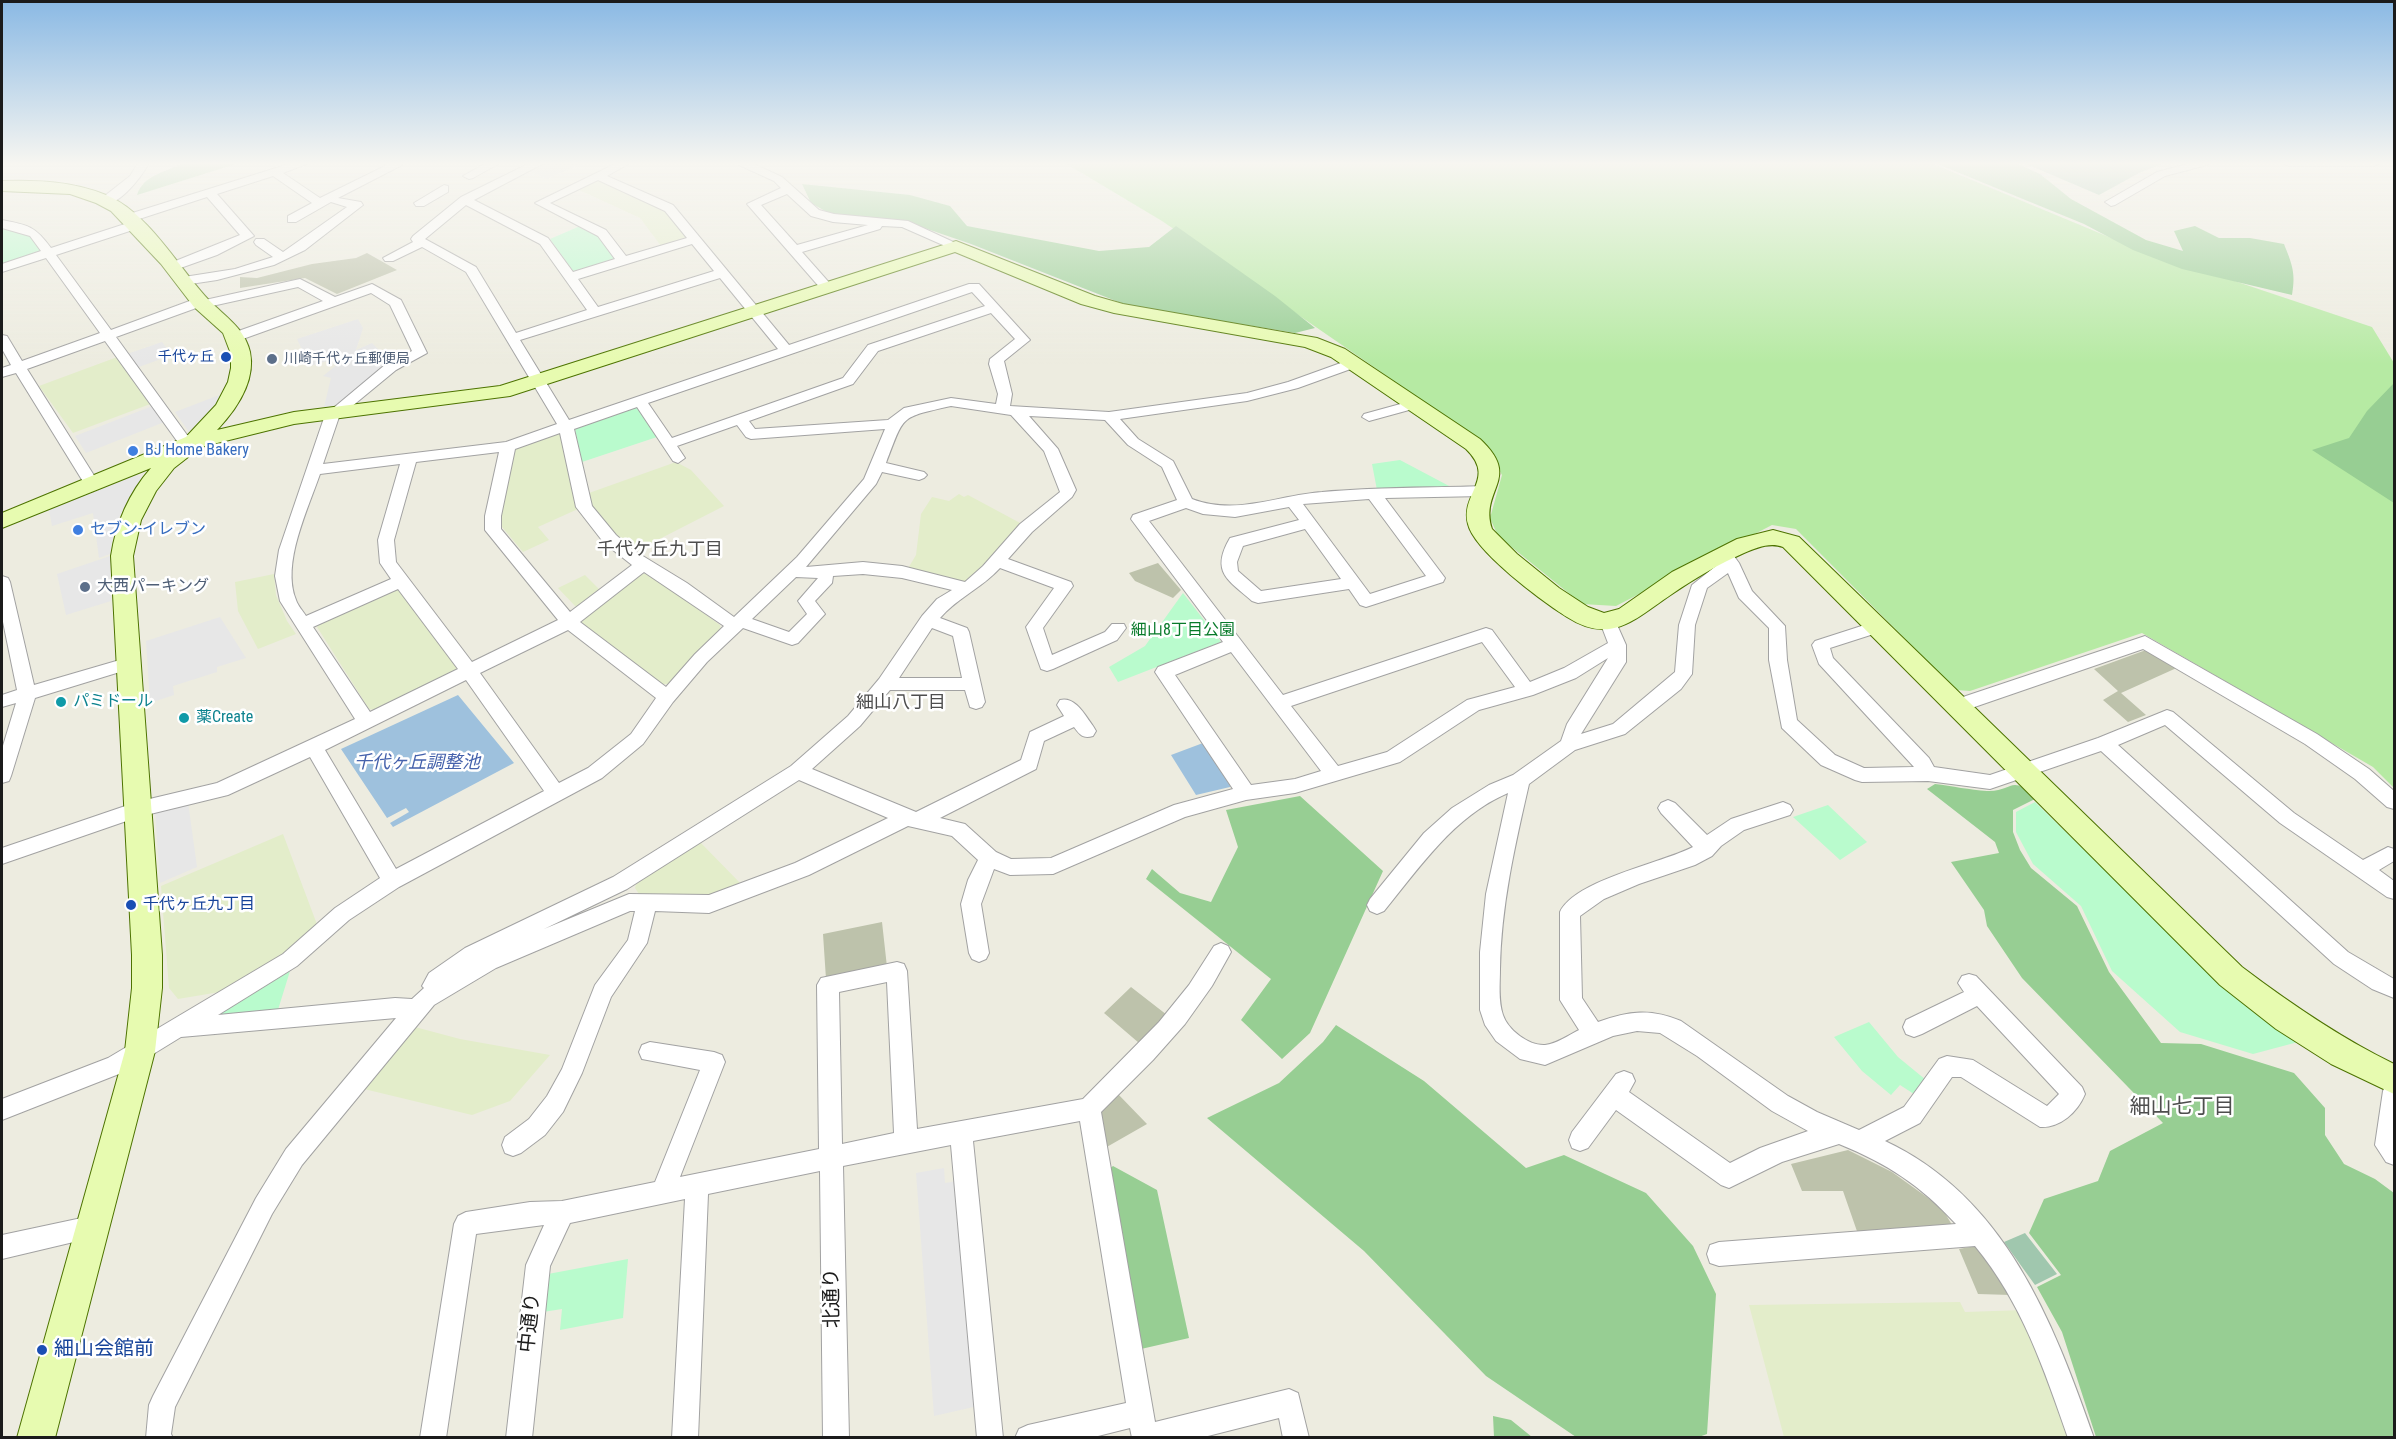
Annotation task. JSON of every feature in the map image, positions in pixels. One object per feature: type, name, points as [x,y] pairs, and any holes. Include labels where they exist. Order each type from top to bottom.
[{"type":"street","points":[[29,230],[34,233],[49,253],[182,438],[194,442]]},
{"type":"street","points":[[2,268],[108,230]]},
{"type":"street","points":[[36,1437],[140,1051],[147,988],[147,955],[122,556],[130,516],[148,486],[165,465],[194,442],[224,410],[239,384],[242,361],[236,337],[202,303],[140,230]]},
{"type":"street","points":[[172,267],[248,236],[243,230]]},
{"type":"street","points":[[184,281],[240,272],[281,257],[307,244],[322,230]]},
{"type":"street","points":[[428,230],[417,239],[421,243],[471,270],[566,427],[584,507],[610,539],[627,554],[737,623],[792,639],[817,614],[806,602],[826,579],[824,572]]},
{"type":"street","points":[[523,230],[544,241],[595,312]]},
{"type":"street","points":[[596,230],[602,233],[623,261]]},
{"type":"street","points":[[688,230],[786,350]]},
{"type":"street","points":[[776,230],[827,287]]},
{"type":"street","points":[[794,250],[859,230]]},
{"type":"street","points":[[919,230],[1088,300],[1121,309],[1310,342],[1338,353],[1473,444],[1487,459],[1491,474],[1483,491],[1478,513],[1481,530],[1494,547],[1586,617],[1608,622],[1625,616],[1675,580],[1776,537],[1791,542],[2230,975],[2287,1019],[2342,1054],[2394,1080]]},
{"type":"street","points":[[570,277],[695,239]]},
{"type":"street","points":[[260,242],[281,257]]},
{"type":"street","points":[[389,258],[421,243]]},
{"type":"street","points":[[2,521],[194,442],[294,418],[503,392],[956,246]]},
{"type":"street","points":[[512,338],[722,273]]},
{"type":"street","points":[[2,373],[202,303],[300,283],[334,302]]},
{"type":"street","points":[[236,337],[372,288],[396,303],[420,353],[391,367],[332,415],[287,550],[283,576],[288,601],[366,721]]},
{"type":"street","points":[[157,1437],[162,1405],[264,1206],[294,1157],[421,1004],[436,980],[472,954],[620,883],[798,771],[854,721],[885,684],[928,620],[944,603],[968,588],[997,561],[1026,528],[1064,497],[1068,490],[1051,448],[1010,410],[1005,394],[996,363],[997,359],[1023,340],[974,288],[508,446],[314,470]]},
{"type":"street","points":[[669,444],[848,381],[873,348],[993,308]]},
{"type":"street","points":[[2,339],[92,485]]},
{"type":"street","points":[[2,1109],[116,1065],[290,960],[342,914],[392,881],[595,773],[615,759],[637,739],[701,658],[803,561],[871,481],[896,418],[909,411],[951,402],[1010,410],[1109,416],[1247,397],[1293,386],[1354,363]]},
{"type":"street","points":[[640,401],[678,458]]},
{"type":"street","points":[[1369,417],[1415,404]]},
{"type":"street","points":[[1109,416],[1133,442],[1168,464],[1186,501],[1203,510],[1242,513],[1315,497],[1483,491]]},
{"type":"street","points":[[740,419],[751,434],[894,424]]},
{"type":"street","points":[[508,446],[493,516],[493,530],[569,622],[668,697]]},
{"type":"street","points":[[409,459],[386,540],[388,563],[469,670],[556,793]]},
{"type":"street","points":[[878,466],[919,475]]},
{"type":"street","points":[[1292,501],[1366,600],[1437,578],[1374,494]]},
{"type":"street","points":[[1186,501],[1139,519],[1335,775]]},
{"type":"street","points":[[1309,523],[1236,542],[1229,561],[1230,573],[1258,597],[1353,583]]},
{"type":"street","points":[[1377,905],[1431,839],[1459,813],[1496,790],[1520,780],[1569,745],[1619,729],[1675,684],[1683,674],[1687,625],[1700,585],[1727,559]]},
{"type":"street","points":[[1727,559],[1745,594],[1777,626],[1778,660],[1788,723],[1828,760],[1862,775],[1928,774],[1990,782],[2104,743],[2167,717],[2287,818],[2394,891]]},
{"type":"street","points":[[997,561],[1065,586],[1034,627],[1047,665],[1111,636],[1118,628]]},
{"type":"street","points":[[2,856],[137,810],[221,790],[569,622],[644,564]]},
{"type":"street","points":[[801,573],[862,568],[902,572],[968,588]]},
{"type":"street","points":[[304,624],[401,581]]},
{"type":"street","points":[[2,582],[27,693],[2,776]]},
{"type":"street","points":[[885,684],[974,693],[961,632],[928,620]]},
{"type":"street","points":[[1569,745],[1573,729],[1617,662],[1617,645],[1608,622]]},
{"type":"street","points":[[1877,627],[1821,645],[1825,660],[1922,763],[1928,774]]},
{"type":"street","points":[[1279,703],[1486,634],[1527,690]]},
{"type":"street","points":[[1957,706],[2145,642],[2311,739],[2362,774],[2394,802]]},
{"type":"street","points":[[1234,644],[1164,672],[1246,793]]},
{"type":"street","points":[[798,771],[912,819],[958,830],[989,858],[1010,867],[1053,866],[1181,810],[1246,793],[1295,786],[1393,757],[1473,705],[1527,690],[1570,673],[1617,645]]},
{"type":"street","points":[[2,701],[130,663]]},
{"type":"street","points":[[178,1028],[421,1004],[489,962],[629,902],[709,904],[802,869],[1029,764],[1036,737],[1076,718]]},
{"type":"street","points":[[2104,743],[2341,958],[2394,989]]},
{"type":"street","points":[[314,747],[392,881]]},
{"type":"street","points":[[1520,780],[1502,861],[1492,930],[1491,1018],[1501,1034],[1519,1047],[1544,1055],[1558,1051],[1612,1026],[1647,1020],[1671,1027],[1795,1113],[1838,1134],[1862,1141],[1904,1163],[1941,1191],[1980,1234],[2027,1300],[2046,1341],[2081,1437]]},
{"type":"street","points":[[1668,808],[1707,848]]},
{"type":"street","points":[[1593,1034],[1571,1000],[1570,912],[1597,893],[1632,878],[1688,859],[1707,848],[1738,824],[1783,810]]},
{"type":"street","points":[[2364,869],[2388,855]]},
{"type":"street","points":[[979,953],[971,904],[978,880],[989,858]]},
{"type":"street","points":[[513,1145],[537,1127],[555,1104],[571,1073],[602,992],[637,943],[647,903]]},
{"type":"street","points":[[433,1437],[466,1224],[530,1214],[562,1213],[906,1142],[961,1134],[1089,1109],[1099,1096],[1145,1053],[1203,985],[1221,952]]},
{"type":"street","name":"北通り","points":[[836,1437],[828,985],[897,971],[906,1142]]},
{"type":"street","points":[[1862,1141],[1912,1115],[1947,1066],[1965,1067],[2040,1116],[2052,1117],[2074,1094],[1975,988],[1914,1027]]},
{"type":"street","points":[[650,1052],[714,1062],[663,1191]]},
{"type":"street","points":[[1580,1140],[1619,1088],[1729,1177],[1742,1168],[1803,1143],[1838,1134]]},
{"type":"street","points":[[2394,1091],[2386,1145],[2394,1154]]},
{"type":"street","points":[[1089,1109],[1144,1429]]},
{"type":"street","points":[[961,1134],[990,1437]]},
{"type":"street","points":[[685,1437],[697,1186]]},
{"type":"street","name":"中通り","points":[[519,1437],[537,1265],[562,1213]]},
{"type":"street","points":[[2,1247],[91,1228]]},
{"type":"street","points":[[1719,1254],[1980,1234]]},
{"type":"street","points":[[1028,1437],[1144,1429],[1288,1402],[1296,1437]]},
{"type":"shaded area","points":[[649,230],[681,230],[687,237],[661,246]]},
{"type":"shaded area","points":[[367,253],[397,270],[337,294],[305,278],[240,288],[240,277],[257,278],[312,264],[356,258]]},
{"type":"shaded area","points":[[358,319],[363,328],[356,350],[372,343],[391,362],[334,406],[324,407],[331,378],[323,376],[338,364],[338,358],[310,366],[297,339]]},
{"type":"shaded area","points":[[162,342],[172,355],[136,368],[127,354]]},
{"type":"shaded area","points":[[120,356],[153,403],[73,433],[39,386]]},
{"type":"shaded area","points":[[222,394],[195,431],[189,432],[175,412]]},
{"type":"shaded area","points":[[155,405],[167,421],[86,453],[75,436]]},
{"type":"shaded area","points":[[556,433],[562,434],[578,509],[538,527],[549,540],[523,552],[502,527],[502,513],[513,450]]},
{"type":"shaded area","points":[[676,462],[691,470],[724,506],[636,551],[616,535],[597,514],[591,505],[589,493]]},
{"type":"shaded area","points":[[137,475],[143,479],[115,524],[110,554],[99,558],[93,513],[52,526],[49,510]]},
{"type":"shaded area","points":[[959,494],[964,497],[968,495],[1022,524],[989,562],[965,583],[907,570],[916,555],[921,514],[932,497],[949,501]]},
{"type":"shaded area","name":"大西パーキング","points":[[110,556],[111,601],[66,615],[57,574]]},
{"type":"shaded area","points":[[1158,563],[1181,590],[1173,598],[1135,581],[1129,573]]},
{"type":"shaded area","points":[[648,573],[720,625],[721,630],[670,684],[662,684],[582,623],[583,618],[639,575]]},
{"type":"shaded area","points":[[274,574],[276,595],[287,621],[296,634],[258,649],[238,611],[235,582]]},
{"type":"shaded area","points":[[585,575],[599,589],[576,607],[558,588]]},
{"type":"shaded area","points":[[394,588],[403,588],[458,666],[456,671],[376,710],[369,709],[317,627],[320,622]]},
{"type":"shaded area","points":[[220,617],[246,658],[217,667],[217,672],[173,686],[174,695],[150,703],[146,641]]},
{"type":"shaded area","points":[[2146,650],[2181,666],[2121,693],[2146,715],[2128,722],[2103,700],[2118,691],[2094,669]]},
{"type":"shaded area","points":[[188,802],[197,867],[160,883],[155,810]]},
{"type":"shaded area","points":[[283,834],[318,927],[275,960],[220,992],[178,999],[169,988],[161,886]]},
{"type":"shaded area","points":[[700,842],[743,886],[713,894],[639,894],[635,888],[636,884]]},
{"type":"shaded area","points":[[882,922],[887,967],[826,979],[823,934]]},
{"type":"shaded area","points":[[1131,987],[1167,1015],[1139,1043],[1104,1013]]},
{"type":"shaded area","points":[[415,1027],[460,1039],[550,1055],[510,1101],[472,1115],[364,1089]]},
{"type":"shaded area","points":[[1116,1092],[1147,1124],[1105,1148],[1099,1114]]},
{"type":"shaded area","points":[[1848,1150],[1892,1172],[1942,1208],[1955,1230],[1859,1237],[1843,1191],[1802,1191],[1791,1164]]},
{"type":"shaded area","points":[[944,1168],[945,1183],[957,1181],[978,1406],[934,1416],[916,1173]]},
{"type":"shaded area","points":[[2025,1233],[2057,1274],[2035,1285],[2004,1242]]},
{"type":"shaded area","points":[[1975,1246],[1988,1254],[2011,1295],[1978,1294],[1959,1249]]},
{"type":"shaded area","points":[[1960,1302],[1965,1312],[2024,1310],[2072,1437],[1784,1437],[1749,1305]]},
{"type":"green space","points":[[2,230],[17,230],[28,234],[42,251],[2,266]]},
{"type":"green space","points":[[570,230],[588,230],[598,235],[614,258],[611,261],[573,271],[550,239]]},
{"type":"green space","points":[[931,230],[989,230],[1099,251],[1149,247],[1171,230],[1182,230],[1275,296],[1315,328],[1295,333],[1126,305]]},
{"type":"green space","points":[[1175,230],[2092,230],[2133,247],[2372,327],[2394,363],[2394,788],[2373,767],[2142,633],[1970,691],[1956,690],[1796,529],[1772,525],[1616,606],[1582,604],[1498,536],[1490,518],[1502,475],[1489,452],[1458,425]]},
{"type":"green space","points":[[2096,230],[2128,230],[2146,240],[2183,251],[2174,231],[2203,230],[2219,238],[2250,238],[2284,244],[2294,281],[2292,295],[2182,269],[2133,250]]},
{"type":"green space","points":[[2394,383],[2394,503],[2312,450],[2349,438],[2367,411]]},
{"type":"green space","points":[[631,408],[638,408],[657,437],[582,462],[575,429],[579,425]]},
{"type":"green space","points":[[1400,460],[1451,487],[1377,490],[1372,464]]},
{"type":"green space","name":"細山8丁目公園","points":[[1183,593],[1221,642],[1118,682],[1109,667],[1145,646]]},
{"type":"green space","points":[[1935,784],[1987,791],[1996,791],[2016,785],[2037,798],[2013,810],[2013,832],[2020,850],[2031,868],[2077,906],[2109,972],[2161,1043],[2201,1044],[2294,1073],[2325,1108],[2325,1135],[2344,1164],[2375,1179],[2394,1193],[2394,1437],[2096,1437],[2062,1332],[2037,1287],[2061,1275],[2029,1233],[2044,1199],[2098,1181],[2110,1151],[2163,1123],[2022,978],[1987,926],[1984,910],[1951,862],[1999,853],[1995,842],[1927,789]]},
{"type":"green space","points":[[1300,796],[1383,871],[1310,1033],[1282,1059],[1241,1020],[1271,979],[1146,879],[1152,869],[1180,893],[1211,902],[1238,847],[1226,810]]},
{"type":"green space","points":[[2035,802],[2231,993],[2298,1042],[2253,1054],[2180,1032],[2112,971],[2081,906],[2033,864],[2016,832],[2016,812]]},
{"type":"green space","points":[[1828,805],[1867,842],[1840,860],[1793,817]]},
{"type":"green space","points":[[290,971],[277,1013],[219,1019],[220,1009],[231,1007]]},
{"type":"green space","points":[[1869,1022],[1898,1057],[1926,1080],[1917,1096],[1900,1085],[1891,1095],[1862,1071],[1834,1037]]},
{"type":"green space","points":[[1336,1025],[1424,1081],[1526,1168],[1564,1155],[1646,1193],[1693,1246],[1716,1294],[1707,1434],[1696,1438],[1576,1437],[1486,1376],[1364,1251],[1207,1118],[1279,1083],[1323,1042]]},
{"type":"green space","points":[[1113,1166],[1157,1190],[1189,1338],[1141,1349],[1109,1169]]},
{"type":"green space","points":[[628,1259],[623,1318],[560,1330],[562,1309],[543,1312],[548,1274]]},
{"type":"green space","points":[[1493,1416],[1511,1420],[1532,1437],[1494,1437]]},
{"type":"water","name":"千代ヶ丘調整池","points":[[458,695],[514,763],[393,827],[390,823],[409,812],[406,808],[387,818],[341,749]]},
{"type":"water","points":[[1203,743],[1231,784],[1230,787],[1196,795],[1171,755]]},
{"type":"place","name":"千代ヶ丘","points":[[226,357]]},
{"type":"place","name":"川崎千代ヶ丘郵便局","points":[[272,359]]},
{"type":"place","name":"BJ Home Bakery","points":[[133,451]]},
{"type":"place","name":"セブン-イレブン","points":[[78,530]]},
{"type":"place","name":"大西パーキング","points":[[85,587]]},
{"type":"place","name":"パミドール","points":[[61,702]]},
{"type":"place","name":"薬Create","points":[[184,718]]},
{"type":"place","name":"千代ヶ丘九丁目","points":[[131,905]]},
{"type":"place","name":"細山会館前","points":[[42,1350]]},
{"type":"district","name":"千代ケ丘九丁目","points":[[660,550]]},
{"type":"district","name":"細山八丁目","points":[[901,703]]},
{"type":"district","name":"細山七丁目","points":[[2182,1108]]}]
